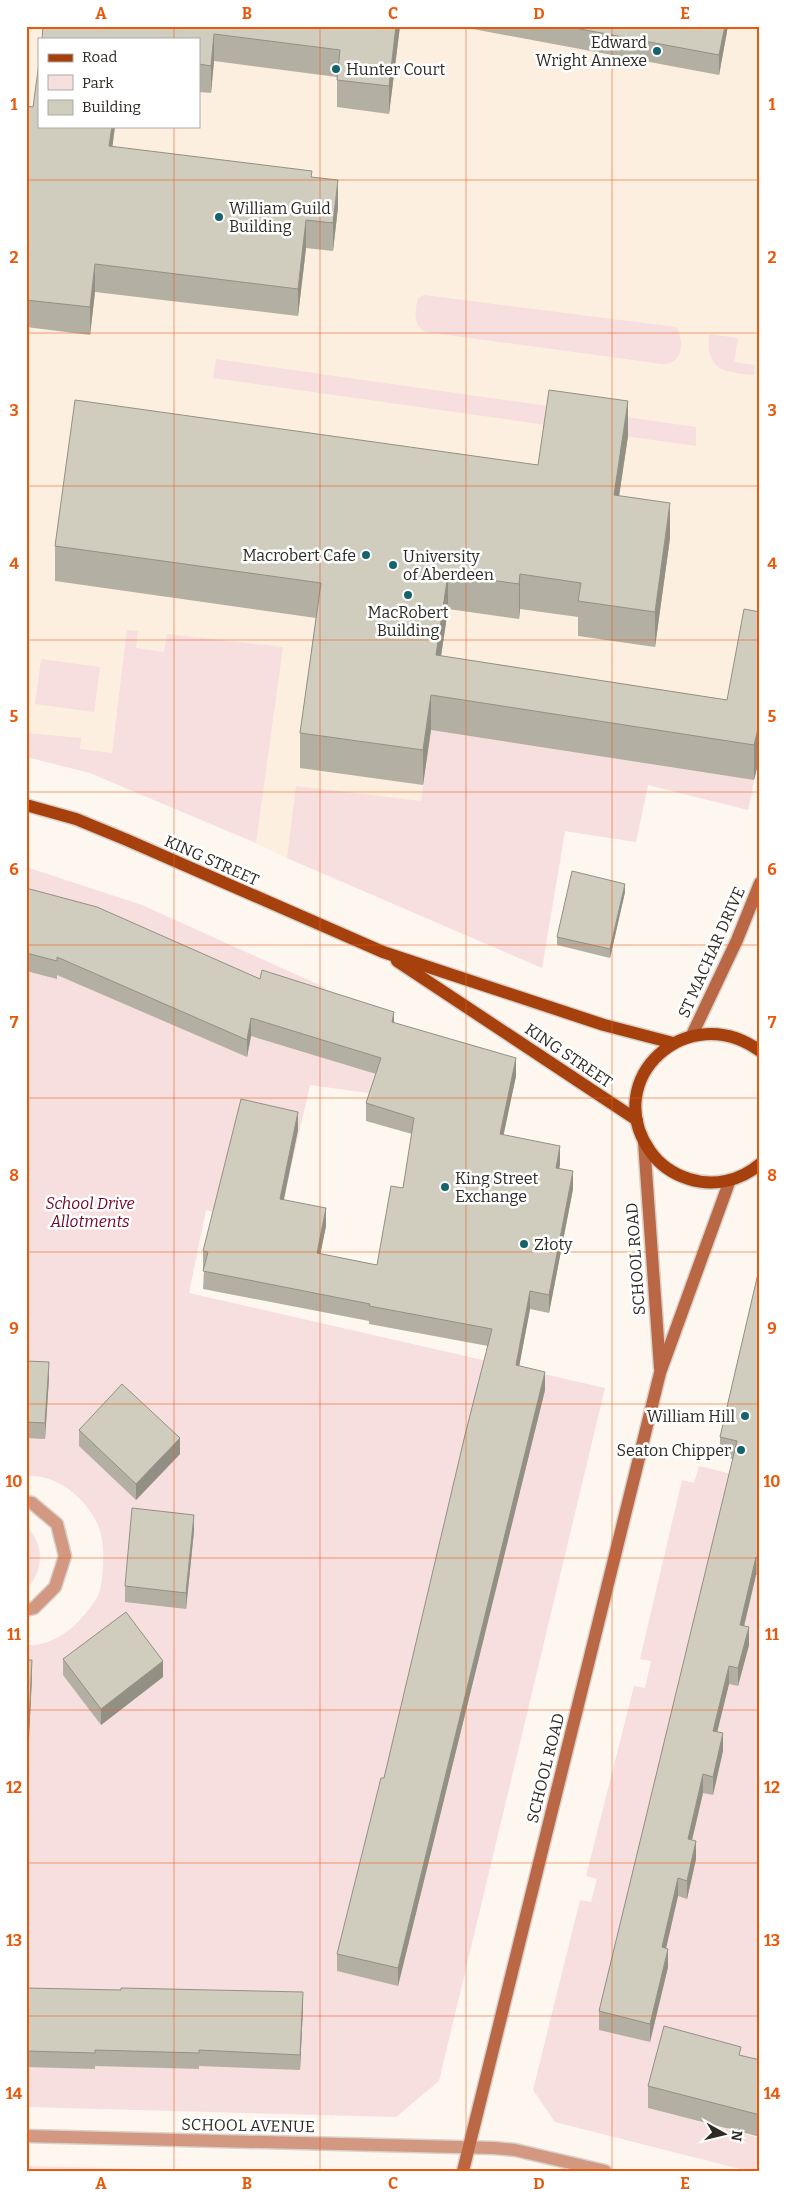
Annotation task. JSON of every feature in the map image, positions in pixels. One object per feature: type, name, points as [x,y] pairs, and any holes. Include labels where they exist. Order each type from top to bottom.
[{"type":"main road","name":"KING STREET","points":[[26,805],[76,819],[383,952],[604,1025],[673,1043]]},
{"type":"main road","name":"KING STREET","points":[[383,952],[637,1120]]},
{"type":"main road","points":[[760,1051],[728,1035],[716,1033],[692,1035],[673,1043],[655,1058],[643,1076],[637,1098],[637,1120],[644,1142],[666,1168],[680,1177],[697,1182],[714,1183],[754,1174],[760,1164]]},
{"type":"street","name":"ST MACHAR DRIVE","points":[[692,1035],[737,940],[760,883]]},
{"type":"street","name":"SCHOOL ROAD","points":[[644,1142],[660,1373]]},
{"type":"street","name":"SCHOOL ROAD","points":[[462,2171],[660,1373],[730,1180]]},
{"type":"street","points":[[26,1502],[32,1503],[57,1524],[65,1556],[55,1587],[34,1608],[26,1610]]},
{"type":"street","name":"SCHOOL AVENUE","points":[[26,2136],[468,2147],[515,2150],[605,2171]]},
{"type":"shaded area","name":"University of Aberdeen","points":[[26,26],[760,26],[758,372],[760,374],[760,756],[748,810],[648,785],[636,842],[565,831],[542,968],[90,773],[26,756]]},
{"type":"green space","points":[[424,295],[676,327],[681,339],[680,351],[674,361],[662,364],[426,332],[418,326],[416,317],[418,298]]},
{"type":"green space","points":[[709,334],[738,338],[734,362],[755,365],[754,375],[733,373],[719,367],[710,356]]},
{"type":"green space","points":[[216,359],[696,427],[696,446],[213,378]]},
{"type":"green space","points":[[127,630],[138,631],[136,648],[164,652],[167,634],[283,647],[256,843],[90,773],[26,757],[26,733],[81,738],[80,749],[112,753]]},
{"type":"green space","points":[[41,659],[100,667],[94,712],[35,704]]},
{"type":"green space","points":[[431,730],[754,780],[748,810],[648,785],[636,842],[565,831],[542,968],[287,858],[296,786],[421,801]]},
{"type":"green space","name":"School Drive Allotments","points":[[26,867],[142,905],[326,988],[320,1006],[381,1075],[375,1094],[310,1085],[281,1211],[273,1225],[206,1210],[189,1293],[605,1388],[439,2081],[396,2117],[26,2107],[26,1645],[46,1643],[58,1638],[83,1617],[94,1603],[99,1592],[102,1579],[103,1556],[100,1530],[94,1517],[83,1502],[69,1490],[53,1481],[40,1477],[26,1476]]},
{"type":"green space","points":[[699,1466],[760,1481],[599,2029],[643,2040],[703,1793],[713,1794],[723,1752],[713,1749],[729,1684],[738,1686],[749,1645],[739,1643],[756,1575],[760,1576],[760,2082],[648,2108],[760,2138],[760,2171],[748,2171],[555,2122],[533,2090],[580,1900],[591,1902],[597,1879],[586,1876],[634,1686],[645,1688],[651,1661],[640,1659],[682,1480],[694,1483]]},
{"type":"green space","points":[[26,1526],[37,1541],[40,1558],[36,1575],[26,1590]]},
{"type":"green space","points":[[26,2166],[224,2171],[26,2171]]},
{"type":"building","points":[[43,26],[396,26],[389,86],[337,80],[340,50],[214,34],[211,66],[200,64],[200,38],[42,38]]},
{"type":"building","points":[[564,26],[725,26],[719,55]]},
{"type":"building","name":"William Guild Building","points":[[38,70],[38,128],[112,128],[109,146],[312,171],[311,177],[338,180],[333,223],[306,220],[298,289],[95,264],[90,307],[26,300],[26,106],[33,107]]},
{"type":"building","name":"MacRobert Building","points":[[549,390],[628,401],[614,495],[670,503],[655,612],[578,601],[581,583],[520,574],[519,584],[448,574],[436,655],[727,700],[744,609],[760,612],[760,721],[754,745],[431,695],[423,750],[300,733],[321,583],[55,546],[75,400],[538,465]]},
{"type":"building","points":[[572,871],[625,884],[610,949],[557,937]]},
{"type":"building","points":[[26,888],[97,907],[260,979],[262,970],[394,1012],[392,1022],[516,1058],[500,1134],[560,1146],[556,1168],[573,1171],[549,1295],[530,1291],[516,1365],[545,1372],[398,1968],[337,1954],[381,1778],[384,1778],[492,1329],[369,1306],[370,1304],[203,1271],[208,1252],[203,1251],[241,1099],[298,1112],[280,1199],[326,1208],[317,1253],[377,1265],[391,1186],[403,1188],[414,1118],[366,1103],[381,1058],[251,1018],[247,1040],[57,957],[57,961],[26,953]]},
{"type":"building","points":[[760,1265],[760,1558],[756,1557],[740,1625],[749,1627],[738,1668],[729,1666],[713,1731],[723,1733],[713,1777],[703,1774],[688,1839],[696,1841],[687,1881],[678,1878],[662,1947],[668,1949],[650,2024],[599,2011],[737,1441],[720,1437]]},
{"type":"building","points":[[26,1361],[49,1362],[45,1423],[26,1422]]},
{"type":"building","points":[[122,1384],[180,1438],[136,1484],[79,1430]]},
{"type":"building","points":[[132,1508],[194,1515],[186,1593],[125,1586]]},
{"type":"building","points":[[126,1612],[163,1661],[101,1709],[63,1659]]},
{"type":"building","points":[[26,1660],[32,1660],[29,1722],[26,1722]]},
{"type":"building","points":[[26,1988],[303,1992],[300,2055],[199,2050],[199,2053],[95,2050],[95,2053],[26,2051]]},
{"type":"building","points":[[664,2026],[741,2047],[739,2055],[760,2060],[760,2115],[648,2086]]},
{"type":"place","name":"Edward Wright Annexe","points":[[657,51]]},
{"type":"place","name":"Hunter Court","points":[[336,69]]},
{"type":"place","name":"William Guild Building","points":[[219,217]]},
{"type":"place","name":"Macrobert Cafe","points":[[366,555]]},
{"type":"place","name":"University of Aberdeen","points":[[393,565]]},
{"type":"place","name":"MacRobert Building","points":[[408,595]]},
{"type":"place","name":"King Street Exchange","points":[[445,1187]]},
{"type":"place","name":"Złoty","points":[[524,1244]]},
{"type":"place","name":"William Hill","points":[[745,1416]]},
{"type":"place","name":"Seaton Chipper","points":[[741,1450]]}]
